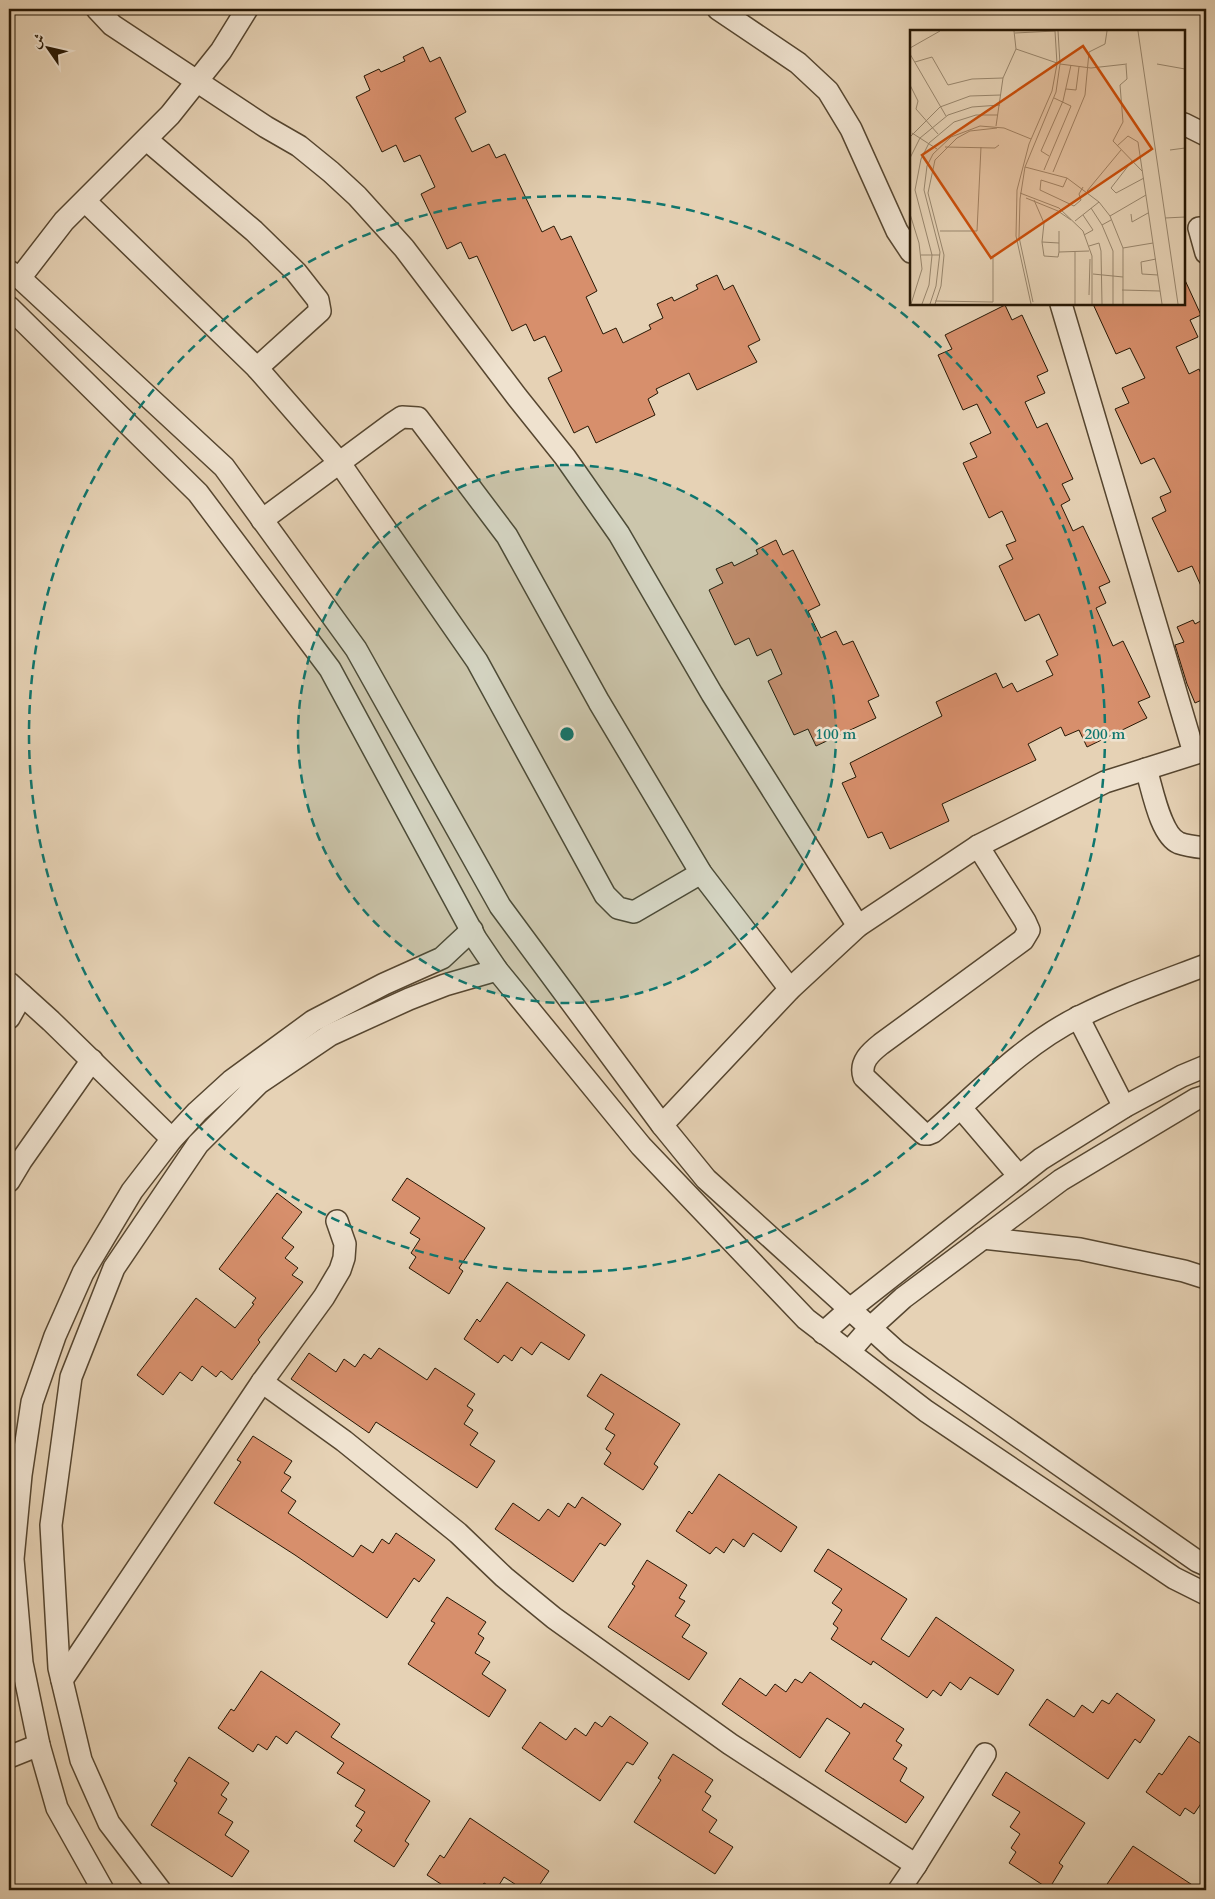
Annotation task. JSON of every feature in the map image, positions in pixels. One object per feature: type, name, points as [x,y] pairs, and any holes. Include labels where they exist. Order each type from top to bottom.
[{"type":"street","points":[[97,9],[112,25],[305,151],[357,196],[404,248],[564,457],[619,534],[712,694],[858,926]]},
{"type":"street","points":[[248,9],[221,51],[170,115],[64,221],[14,275],[224,467],[356,649],[500,906],[662,1125],[706,1179],[896,1351],[1206,1565]]},
{"type":"street","points":[[718,9],[798,63],[828,90],[851,130],[897,231],[910,250]]},
{"type":"street","points":[[1185,124],[1206,135]]},
{"type":"street","points":[[147,140],[254,231],[296,272],[318,300],[320,311],[257,368]]},
{"type":"street","points":[[85,201],[257,368],[339,462],[477,661],[606,894],[618,908],[634,912],[701,873]]},
{"type":"street","points":[[1196,229],[1206,253]]},
{"type":"street","points":[[662,1125],[790,989],[858,926],[978,846],[1105,782],[1200,752],[1061,305]]},
{"type":"street","points":[[9,307],[198,493],[330,669],[472,930],[497,970],[641,1146],[806,1319],[934,1416],[1174,1578],[1206,1594]]},
{"type":"street","points":[[262,520],[402,417],[418,418],[507,536],[599,702],[701,873],[790,989]]},
{"type":"street","points":[[1146,768],[1161,820],[1167,831],[1178,843],[1206,848]]},
{"type":"street","points":[[978,846],[1025,921],[1029,930],[1028,934],[1016,946],[871,1052],[862,1070],[864,1077],[924,1134],[933,1132],[1036,1044],[1078,1017],[1144,988],[1206,965]]},
{"type":"street","points":[[101,1889],[57,1808],[39,1744],[22,1663],[13,1560],[21,1475],[32,1402],[55,1336],[83,1273],[132,1192],[172,1139],[230,1081],[313,1021],[442,958],[472,930]]},
{"type":"street","points":[[160,1890],[109,1823],[81,1760],[59,1668],[51,1525],[71,1377],[114,1268],[198,1144],[258,1083],[330,1035],[445,985],[497,970]]},
{"type":"street","points":[[9,1018],[16,989],[172,1139]]},
{"type":"street","points":[[1078,1017],[1124,1107]]},
{"type":"street","points":[[9,1181],[92,1060]]},
{"type":"street","points":[[823,1332],[1041,1158],[1124,1107],[1182,1076],[1206,1066]]},
{"type":"street","points":[[849,1352],[870,1328],[903,1298],[1061,1180],[1196,1099],[1206,1096]]},
{"type":"street","points":[[961,1108],[1019,1176]]},
{"type":"street","points":[[62,1680],[262,1382],[324,1297],[340,1270],[344,1258],[345,1244],[337,1221]]},
{"type":"street","points":[[983,1238],[1080,1249],[1184,1270],[1206,1278]]},
{"type":"street","points":[[262,1382],[344,1441],[443,1521],[504,1577],[554,1618],[730,1744],[916,1865]]},
{"type":"street","points":[[9,1757],[39,1744]]},
{"type":"street","points":[[899,1890],[985,1754]]},
{"type":"building","points":[[423,47],[430,62],[440,57],[466,112],[455,118],[472,152],[489,144],[496,158],[505,154],[542,232],[554,226],[561,240],[571,236],[597,291],[586,297],[603,334],[616,328],[623,343],[651,329],[649,325],[663,318],[657,304],[672,297],[674,301],[698,289],[696,285],[717,275],[724,290],[733,285],[760,340],[748,346],[757,362],[697,390],[689,373],[656,389],[658,393],[648,399],[655,415],[596,443],[588,426],[574,433],[548,378],[562,371],[545,336],[534,341],[526,324],[512,331],[477,256],[469,259],[461,242],[447,249],[421,194],[435,187],[420,155],[404,162],[396,145],[382,152],[356,97],[370,90],[364,76],[379,69],[381,72],[405,61],[403,57]]},
{"type":"building","points":[[1185,280],[1201,315],[1190,320],[1198,337],[1176,347],[1189,374],[1199,369],[1206,385],[1206,597],[1192,566],[1178,572],[1152,518],[1166,511],[1160,497],[1171,492],[1154,458],[1141,464],[1115,409],[1129,403],[1122,388],[1145,378],[1130,348],[1116,354],[1093,305],[1185,305]]},
{"type":"building","points":[[1005,305],[1012,320],[1022,315],[1048,371],[1037,376],[1045,393],[1025,402],[1037,428],[1047,423],[1073,479],[1062,484],[1070,500],[1061,505],[1073,531],[1083,526],[1110,582],[1099,587],[1106,603],[1096,608],[1113,646],[1123,641],[1150,697],[1138,702],[1147,718],[1087,747],[1079,730],[1065,736],[1061,727],[1028,744],[1036,760],[942,804],[949,821],[890,849],[882,832],[868,838],[842,783],[856,777],[850,763],[942,716],[936,702],[996,673],[1003,688],[1012,683],[1017,692],[1053,675],[1046,661],[1058,655],[1039,614],[1025,621],[999,566],[1013,559],[1006,545],[1016,541],[1002,511],[989,518],[963,463],[977,457],[970,443],[991,433],[977,404],[963,410],[938,355],[952,349],[945,335]]},
{"type":"building","points":[[776,540],[783,555],[793,550],[820,605],[808,611],[821,638],[836,631],[843,645],[853,641],[879,696],[868,701],[876,718],[816,746],[808,729],[794,735],[768,681],[782,674],[771,649],[757,656],[749,638],[735,645],[709,590],[723,583],[716,569],[732,562],[734,566],[758,554],[756,550]]},
{"type":"building","points":[[1206,618],[1206,698],[1195,703],[1175,645],[1184,642],[1177,627],[1193,620],[1195,624]]},
{"type":"building","points":[[407,1178],[485,1228],[459,1268],[463,1271],[449,1294],[409,1268],[416,1257],[411,1253],[420,1239],[410,1233],[420,1218],[392,1200]]},
{"type":"building","points":[[277,1193],[302,1212],[282,1238],[294,1247],[285,1258],[298,1268],[292,1275],[303,1282],[258,1340],[260,1342],[232,1380],[221,1371],[216,1377],[202,1366],[192,1381],[180,1372],[163,1395],[137,1375],[196,1298],[235,1328],[254,1304],[252,1303],[256,1298],[219,1269]]},
{"type":"building","points":[[507,1282],[585,1335],[569,1360],[541,1342],[532,1355],[521,1347],[512,1361],[504,1355],[498,1363],[464,1339],[477,1319],[480,1322]]},
{"type":"building","points":[[379,1348],[427,1380],[435,1368],[475,1394],[467,1406],[473,1410],[464,1424],[478,1433],[470,1445],[495,1461],[477,1488],[376,1422],[369,1433],[291,1379],[309,1353],[336,1372],[344,1359],[355,1367],[364,1354],[371,1359]]},
{"type":"building","points":[[601,1374],[680,1424],[654,1464],[658,1467],[643,1490],[604,1464],[611,1453],[606,1449],[615,1435],[605,1429],[614,1414],[587,1396]]},
{"type":"building","points":[[253,1436],[292,1461],[284,1473],[291,1477],[281,1491],[296,1501],[288,1513],[353,1557],[361,1545],[373,1553],[382,1539],[389,1544],[396,1533],[435,1560],[419,1582],[414,1578],[387,1618],[295,1555],[214,1503],[241,1462],[237,1460]]},
{"type":"building","points":[[719,1474],[797,1527],[781,1552],[753,1533],[744,1547],[733,1539],[724,1553],[716,1547],[710,1554],[676,1531],[689,1511],[692,1514]]},
{"type":"building","points":[[582,1497],[621,1524],[605,1546],[600,1543],[573,1582],[495,1529],[513,1503],[539,1521],[548,1509],[559,1517],[568,1503],[575,1508]]},
{"type":"building","points":[[828,1549],[907,1599],[881,1639],[909,1657],[936,1617],[1014,1670],[998,1695],[970,1677],[961,1690],[950,1682],[941,1696],[933,1690],[927,1698],[873,1661],[871,1665],[831,1639],[838,1628],[833,1624],[842,1610],[832,1603],[842,1589],[814,1571]]},
{"type":"building","points":[[647,1560],[687,1585],[679,1598],[685,1601],[675,1616],[690,1625],[682,1637],[707,1653],[689,1680],[608,1627],[635,1586],[632,1584]]},
{"type":"building","points":[[447,1597],[486,1622],[478,1634],[484,1638],[475,1653],[490,1662],[482,1674],[506,1690],[489,1717],[408,1664],[435,1623],[431,1621]]},
{"type":"building","points":[[261,1671],[340,1724],[331,1737],[430,1801],[405,1841],[409,1844],[394,1867],[354,1841],[362,1830],[356,1826],[365,1812],[355,1806],[365,1790],[337,1773],[344,1763],[296,1731],[287,1744],[276,1736],[267,1750],[258,1744],[253,1752],[218,1728],[231,1709],[234,1711]]},
{"type":"building","points":[[810,1672],[861,1708],[864,1703],[904,1729],[896,1741],[902,1745],[893,1759],[907,1768],[900,1781],[924,1797],[906,1823],[825,1771],[850,1733],[827,1718],[800,1758],[722,1704],[740,1678],[766,1696],[775,1684],[786,1692],[795,1679],[802,1683]]},
{"type":"building","points":[[1117,1693],[1155,1720],[1140,1743],[1135,1739],[1108,1779],[1029,1725],[1047,1699],[1074,1717],[1082,1705],[1093,1713],[1102,1700],[1109,1704]]},
{"type":"building","points":[[610,1716],[648,1743],[633,1765],[627,1762],[600,1801],[522,1748],[540,1722],[566,1740],[575,1728],[586,1736],[595,1722],[602,1727]]},
{"type":"building","points":[[1189,1736],[1206,1747],[1206,1796],[1194,1814],[1185,1808],[1180,1816],[1146,1792],[1159,1773],[1162,1775]]},
{"type":"building","points":[[673,1754],[713,1780],[705,1792],[711,1796],[702,1810],[717,1820],[709,1832],[733,1847],[715,1874],[634,1822],[661,1780],[658,1778]]},
{"type":"building","points":[[189,1757],[229,1783],[221,1795],[227,1799],[218,1813],[233,1822],[225,1835],[249,1851],[232,1877],[151,1825],[177,1783],[174,1781]]},
{"type":"building","points":[[1006,1772],[1085,1823],[1059,1863],[1063,1866],[1049,1889],[1009,1863],[1016,1852],[1011,1848],[1020,1834],[1010,1827],[1020,1812],[992,1795]]},
{"type":"building","points":[[470,1818],[549,1871],[536,1890],[524,1890],[504,1877],[496,1890],[484,1883],[479,1890],[450,1890],[427,1875],[440,1855],[444,1858]]},
{"type":"building","points":[[1133,1846],[1200,1890],[1103,1890]]}]
